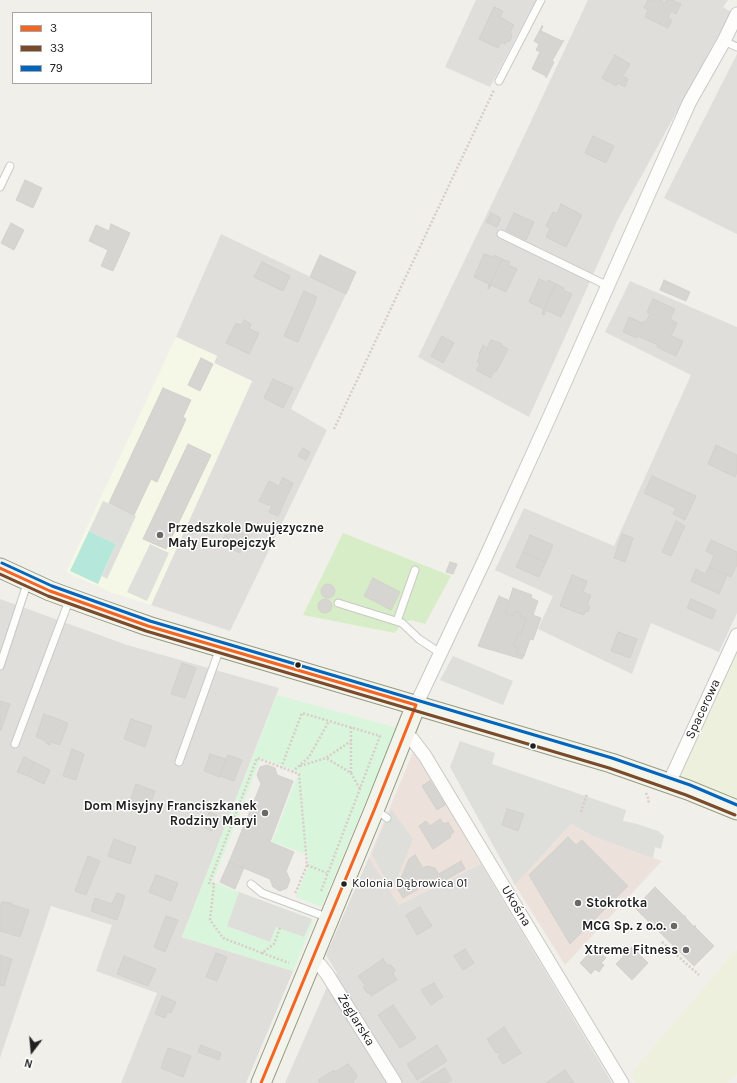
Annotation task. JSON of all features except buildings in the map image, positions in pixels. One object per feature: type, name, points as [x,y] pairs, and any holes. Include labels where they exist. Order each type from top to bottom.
[{"type":"main road","points":[[0,568],[70,598],[142,624],[611,762],[737,810]]},
{"type":"main road","points":[[262,1083],[329,918],[381,813],[405,734],[416,705]]},
{"type":"street","points":[[416,705],[484,562],[689,103],[724,41],[737,14]]},
{"type":"street","name":"Spacerowa","points":[[669,783],[737,634]]},
{"type":"street","name":"Ukośna","points":[[405,734],[412,739],[425,756],[622,1083]]},
{"type":"street","name":"Żeglarska","points":[[312,960],[320,965],[327,974],[395,1083]]},
{"type":"lane","points":[[499,81],[541,0]]},
{"type":"lane","points":[[724,41],[737,47]]},
{"type":"lane","points":[[0,187],[10,166]]},
{"type":"lane","points":[[501,234],[608,286]]},
{"type":"lane","points":[[397,621],[415,570]]},
{"type":"lane","points":[[0,666],[28,581]]},
{"type":"lane","points":[[15,744],[70,598]]},
{"type":"lane","points":[[338,603],[402,623],[419,639],[440,653]]},
{"type":"lane","points":[[179,762],[220,648]]},
{"type":"lane","points":[[252,884],[262,893],[329,918]]},
{"type":"path","points":[[334,430],[499,81]]},
{"type":"path","points":[[281,768],[302,713],[380,736],[319,895]]},
{"type":"path","points":[[292,772],[310,757],[330,721]]},
{"type":"path","points":[[351,727],[351,773],[360,789]]},
{"type":"path","points":[[298,767],[326,758],[351,741]]},
{"type":"path","points":[[289,963],[223,938],[210,920],[214,884],[209,883],[257,758],[299,774],[307,865],[293,899]]},
{"type":"path","points":[[326,758],[351,773]]},
{"type":"path","points":[[581,812],[587,794]]},
{"type":"path","points":[[307,865],[327,873]]},
{"type":"path","points":[[262,952],[274,944],[280,928]]},
{"type":"path","points":[[662,942],[699,975]]},
{"type":"shaded area","points":[[476,0],[536,0],[490,87],[445,67]]},
{"type":"shaded area","points":[[588,0],[728,0],[723,7],[731,12],[618,219],[529,417],[418,357]]},
{"type":"shaded area","points":[[737,54],[737,234],[664,198]]},
{"type":"shaded area","points":[[221,234],[346,294],[291,409],[327,430],[230,631],[151,605],[252,381],[214,363],[217,356],[176,337]]},
{"type":"shaded area","points":[[630,281],[737,327],[737,613],[719,652],[651,623],[632,674],[538,629],[553,596],[495,570],[524,508],[614,546],[691,375],[605,332]]},
{"type":"shaded area","points":[[176,337],[217,356],[214,363],[252,381],[151,605],[113,593],[66,572]]},
{"type":"shaded area","points":[[103,501],[136,516],[107,579],[102,576],[116,544],[89,531]]},
{"type":"shaded area","points":[[150,544],[169,553],[147,601],[127,592]]},
{"type":"shaded area","points":[[0,599],[127,645],[279,688],[182,937],[293,971],[246,1083],[121,1083],[157,993],[96,971],[112,925],[51,906],[0,1058]]},
{"type":"shaded area","points":[[737,654],[737,800],[681,775]]},
{"type":"shaded area","points":[[453,656],[513,681],[503,705],[440,680]]},
{"type":"shaded area","points":[[460,741],[495,753],[492,764],[626,810],[623,821],[658,831],[664,836],[661,849],[655,847],[653,858],[595,837],[571,824],[515,885],[450,767]]},
{"type":"shaded area","points":[[414,750],[481,864],[399,905],[369,857]]},
{"type":"shaded area","points":[[391,809],[413,839],[392,891],[372,854]]},
{"type":"shaded area","points":[[571,824],[595,837],[662,861],[565,965],[515,885]]},
{"type":"shaded area","points":[[369,857],[399,905],[481,864],[612,1083],[285,1083],[326,989],[337,973],[326,955]]},
{"type":"shaded area","points":[[239,892],[312,919],[304,937],[276,927],[270,942],[227,926]]},
{"type":"shaded area","points":[[737,949],[737,1073],[727,1083],[636,1083],[631,1074]]},
{"type":"green space","points":[[89,531],[116,544],[98,584],[70,571]]},
{"type":"green space","points":[[343,533],[451,576],[425,624],[411,620],[402,623],[395,633],[303,615]]},
{"type":"green space","points":[[277,695],[397,728],[322,905],[320,906],[296,897],[309,864],[308,855],[272,842],[299,772],[261,758],[213,882],[239,892],[227,926],[270,942],[276,927],[304,937],[312,919],[313,923],[293,971],[182,937]]},
{"type":"transit line","name":"79","points":[[2,563],[52,586],[150,621],[612,758],[690,785],[737,805]]},
{"type":"transit line","name":"3","points":[[0,568],[50,591],[148,626],[416,705]]},
{"type":"transit line","name":"33","points":[[0,574],[48,596],[146,631],[609,768],[686,795],[735,815]]},
{"type":"transit line","name":"3","points":[[261,1083],[416,705]]},
{"type":"place","name":"Przedszkole Dwujęzyczne Mały Europejczyk","points":[[160,535]]},
{"type":"place","name":"Dom Misyjny Franciszkanek Rodziny Maryi","points":[[265,813]]},
{"type":"place","name":"Kolonia Dąbrowica 01","points":[[344,884]]},
{"type":"place","name":"Stokrotka","points":[[578,903]]},
{"type":"place","name":"MCG Sp. z o.o.","points":[[674,926]]},
{"type":"place","name":"Xtreme Fitness","points":[[686,950]]}]
